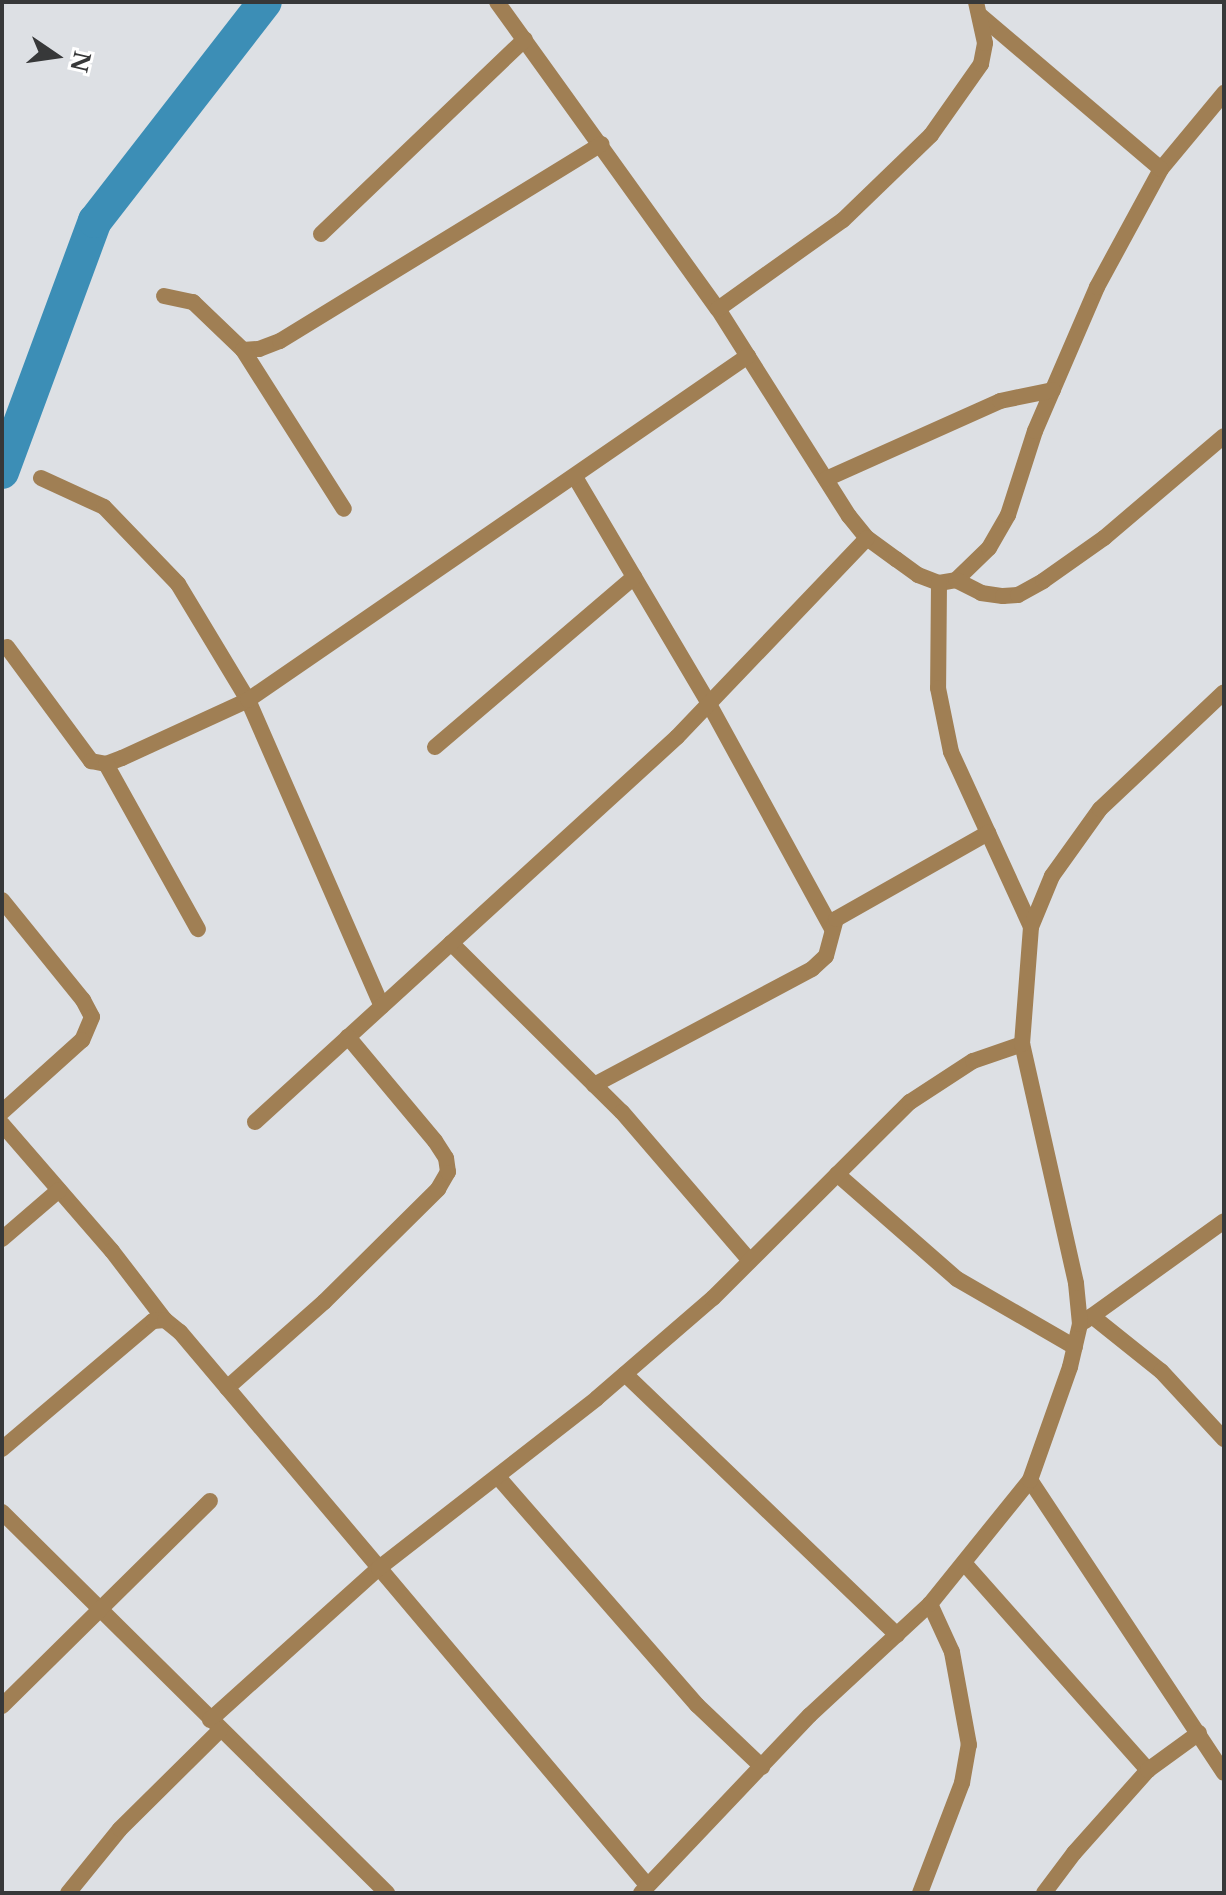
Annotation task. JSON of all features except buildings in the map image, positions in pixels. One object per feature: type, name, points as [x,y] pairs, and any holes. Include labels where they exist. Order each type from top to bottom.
[{"type":"street","points":[[497,2],[718,309],[867,538],[918,575],[948,581],[981,593],[1018,595],[1104,538],[1224,436]]},
{"type":"street","points":[[979,9],[1161,169]]},
{"type":"street","points":[[718,309],[843,220],[931,135],[981,64],[985,43],[979,9]]},
{"type":"street","points":[[321,234],[525,39]]},
{"type":"street","points":[[1031,927],[951,752],[942,716],[938,688],[948,581],[989,548],[1008,515],[1035,431],[1097,287],[1161,169],[1224,93]]},
{"type":"street","points":[[243,350],[280,341],[602,144]]},
{"type":"street","points":[[164,296],[193,302],[243,350],[344,509]]},
{"type":"street","points":[[7,647],[82,752],[91,761],[106,764],[248,700],[748,356]]},
{"type":"street","points":[[826,479],[1000,401],[1053,390]]},
{"type":"street","points":[[575,477],[709,704],[832,929]]},
{"type":"street","points":[[41,478],[104,507],[178,584],[248,700],[382,1006]]},
{"type":"street","points":[[255,1122],[709,704],[867,538]]},
{"type":"street","points":[[435,747],[634,577]]},
{"type":"street","points":[[1224,692],[1100,809],[1052,876],[1031,927],[1022,1044],[1086,1320],[1161,1371],[1224,1439]]},
{"type":"street","points":[[106,764],[198,929]]},
{"type":"street","points":[[594,1085],[812,969],[826,956],[836,919],[988,833]]},
{"type":"street","points":[[2,900],[83,1000],[92,1017],[82,1040],[2,1112]]},
{"type":"street","points":[[451,943],[594,1085],[750,1261]]},
{"type":"street","points":[[227,1388],[324,1302],[438,1189],[448,1172],[446,1158],[435,1141],[348,1037]]},
{"type":"street","points":[[68,1893],[120,1829],[215,1725],[379,1568],[498,1477],[713,1298],[930,1086],[973,1061],[1022,1044]]},
{"type":"street","points":[[2,1124],[165,1320],[227,1388],[379,1568],[644,1889],[810,1715],[930,1604],[965,1564],[1030,1480],[1086,1320],[1224,1221]]},
{"type":"street","points":[[837,1174],[957,1279],[1075,1347]]},
{"type":"street","points":[[2,1239],[59,1190]]},
{"type":"street","points":[[2,1449],[153,1321],[165,1320]]},
{"type":"street","points":[[625,1374],[897,1635]]},
{"type":"street","points":[[498,1477],[697,1705],[762,1767]]},
{"type":"street","points":[[1030,1480],[1224,1773]]},
{"type":"street","points":[[2,1706],[210,1501]]},
{"type":"street","points":[[2,1512],[387,1893]]},
{"type":"street","points":[[965,1564],[1148,1770]]},
{"type":"street","points":[[920,1893],[962,1783],[969,1745],[952,1652],[930,1604]]},
{"type":"street","points":[[1044,1893],[1074,1853],[1148,1770],[1199,1733]]},
{"type":"waterway","points":[[2,472],[95,221],[265,2]]}]
